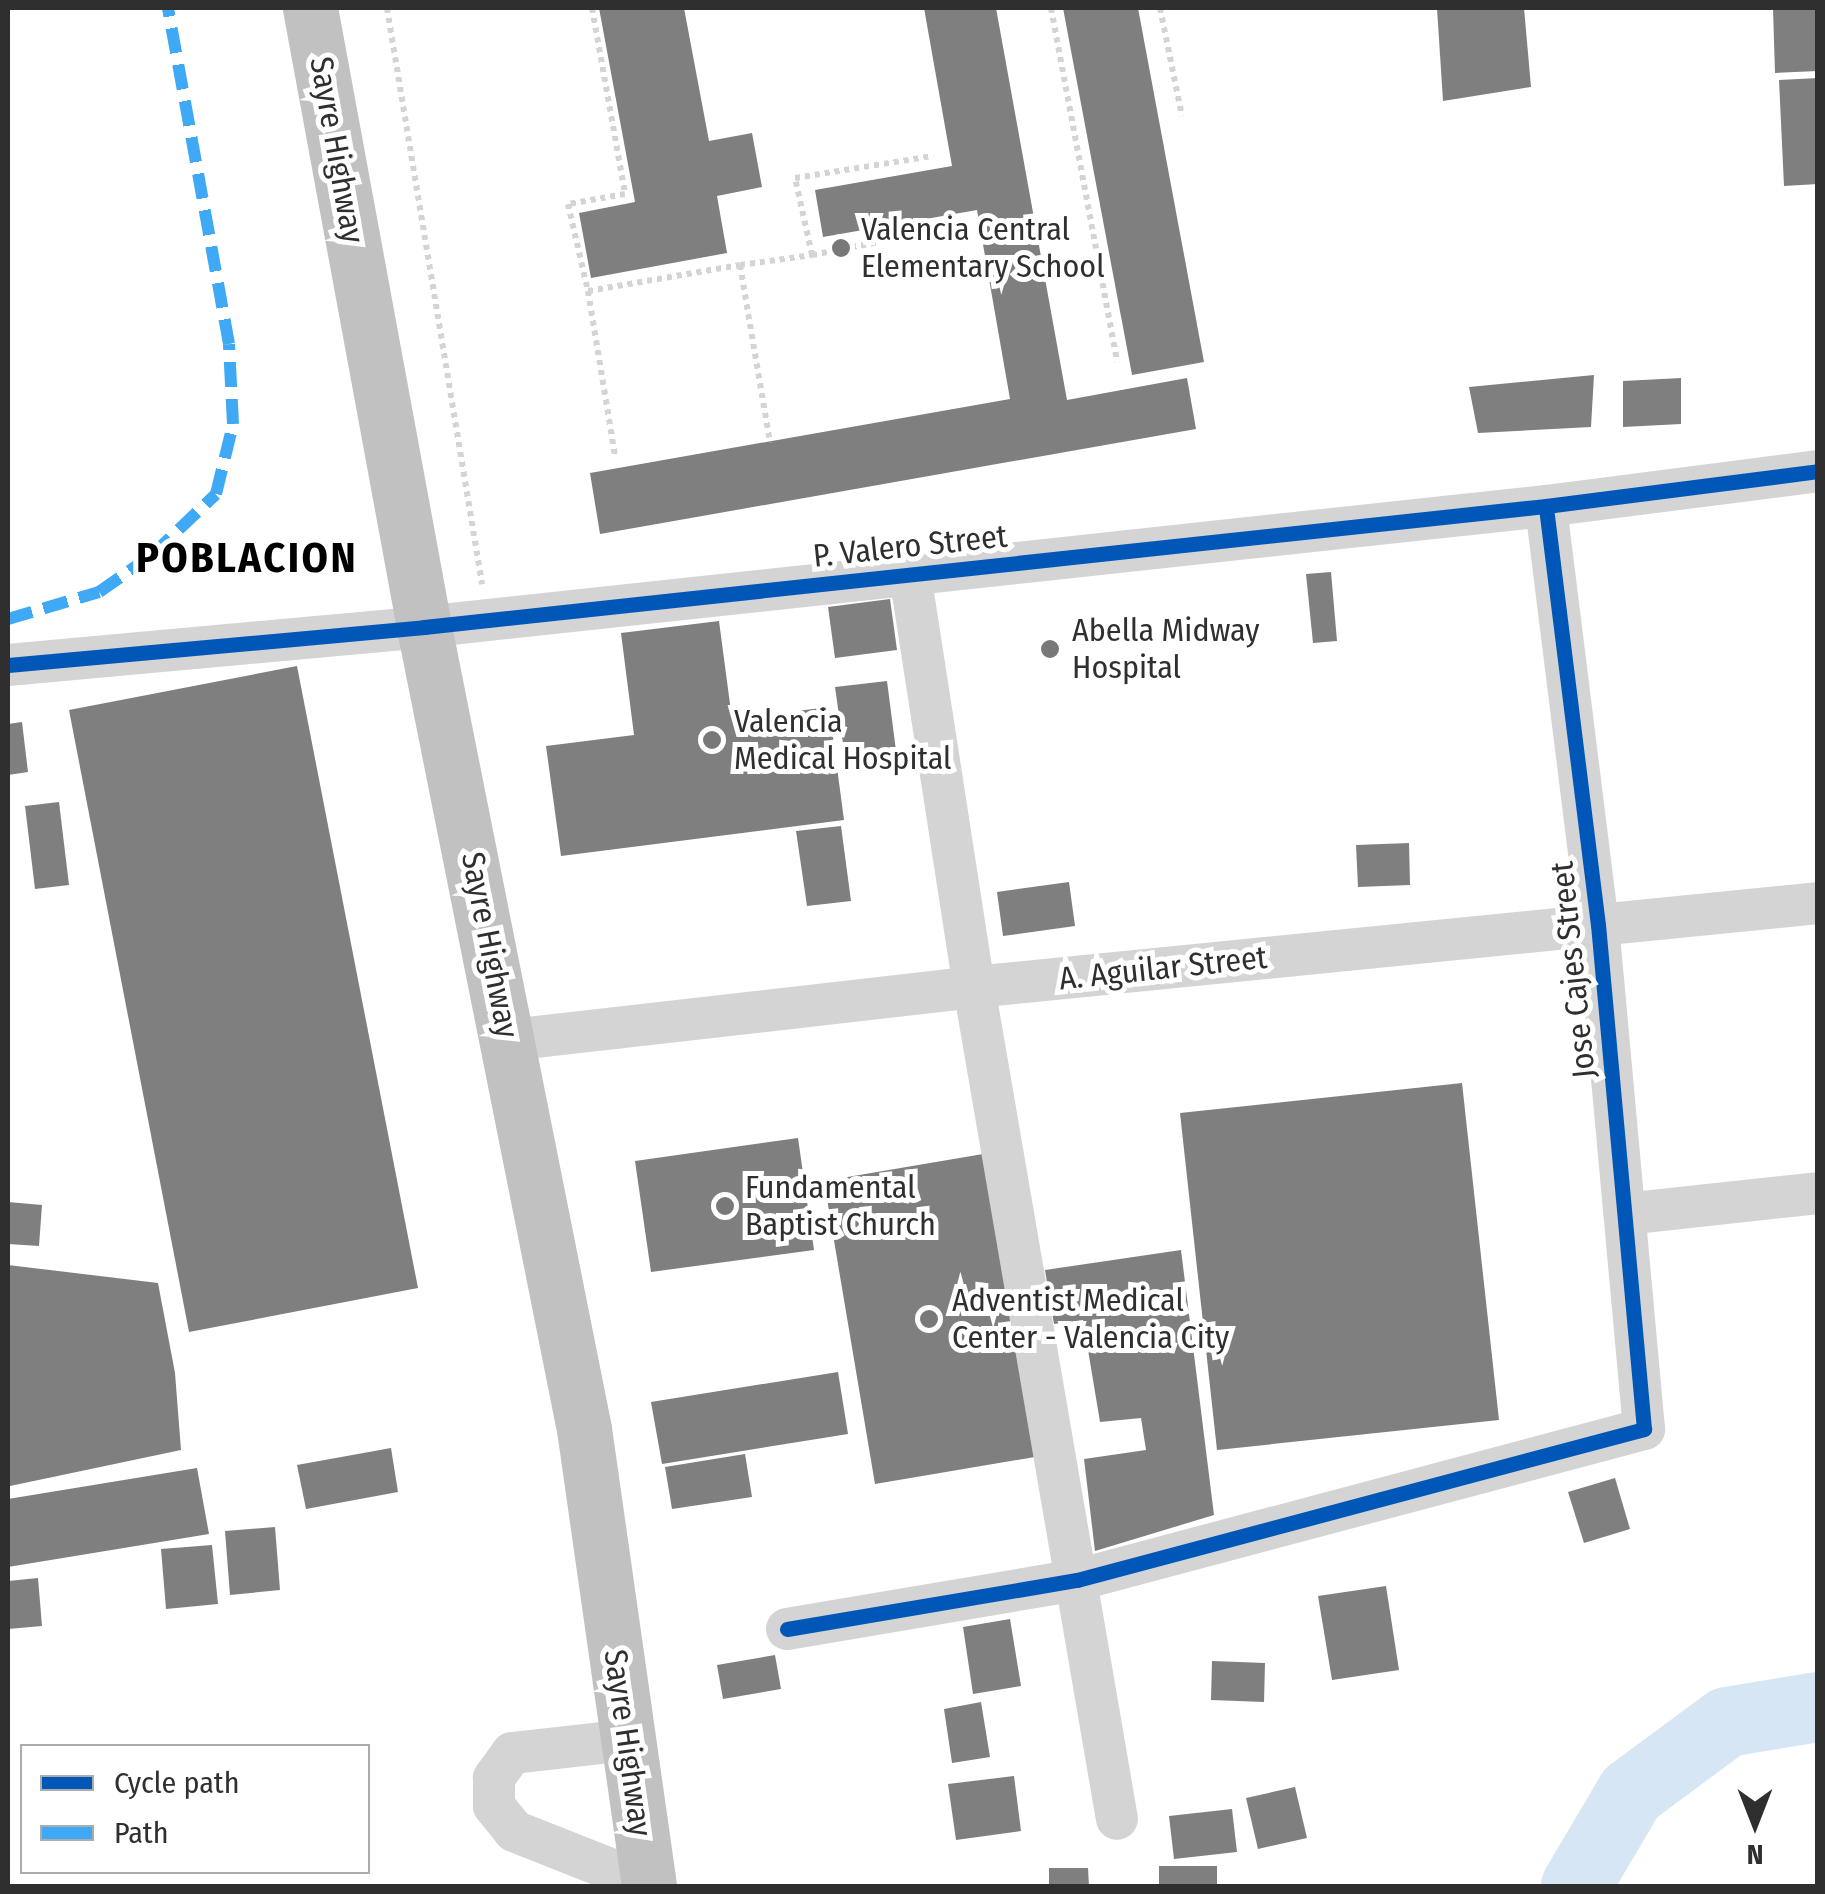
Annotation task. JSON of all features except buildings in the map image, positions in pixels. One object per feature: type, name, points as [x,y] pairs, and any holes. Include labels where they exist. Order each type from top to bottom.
[{"type":"highway","name":"Sayre Highway","points":[[310,8],[424,627],[510,1040],[584,1429],[628,1740],[642,1886]]},
{"type":"street","name":"P. Valero Street","points":[[8,665],[424,627],[1546,506],[1818,472]]},
{"type":"street","name":"Jose Cajes Street","points":[[1077,1580],[1644,1429],[1598,925],[1546,506]]},
{"type":"street","points":[[910,574],[974,986],[1116,1819]]},
{"type":"street","name":"A. Aguilar Street","points":[[510,1040],[974,986],[1818,903]]},
{"type":"street","points":[[1624,1214],[1818,1193]]},
{"type":"street","points":[[787,1629],[1077,1580]]},
{"type":"street","points":[[628,1740],[512,1753],[494,1778],[494,1806],[514,1830],[642,1886]]},
{"type":"path","points":[[388,8],[488,619]]},
{"type":"path","points":[[592,8],[625,194],[568,204],[588,291],[615,456]]},
{"type":"path","points":[[1051,8],[1117,362]]},
{"type":"path","points":[[1160,8],[1182,116]]},
{"type":"path","points":[[812,254],[795,178],[933,156]]},
{"type":"path","points":[[588,291],[961,226]]},
{"type":"path","points":[[740,265],[770,442]]},
{"type":"waterway","points":[[1576,1886],[1631,1793],[1727,1722],[1818,1707]]},
{"type":"marked path","points":[[8,619],[99,592],[152,555],[216,494],[233,424],[229,344],[168,8]]},
{"type":"cycle path","points":[[8,665],[424,627],[1546,506],[1818,471]]},
{"type":"cycle path","points":[[787,1629],[1077,1580],[1644,1429],[1598,925],[1546,506]]},
{"type":"place","name":"Valencia Central Elementary School","points":[[841,248]]},
{"type":"place","name":"Abella Midway Hospital","points":[[1050,649]]},
{"type":"place","name":"Valencia Medical Hospital","points":[[712,740]]},
{"type":"place","name":"Fundamental Baptist Church","points":[[725,1206]]},
{"type":"place","name":"Adventist Medical Center - Valencia City","points":[[929,1319]]},
{"type":"district","name":"POBLACION","points":[[247,558]]}]
